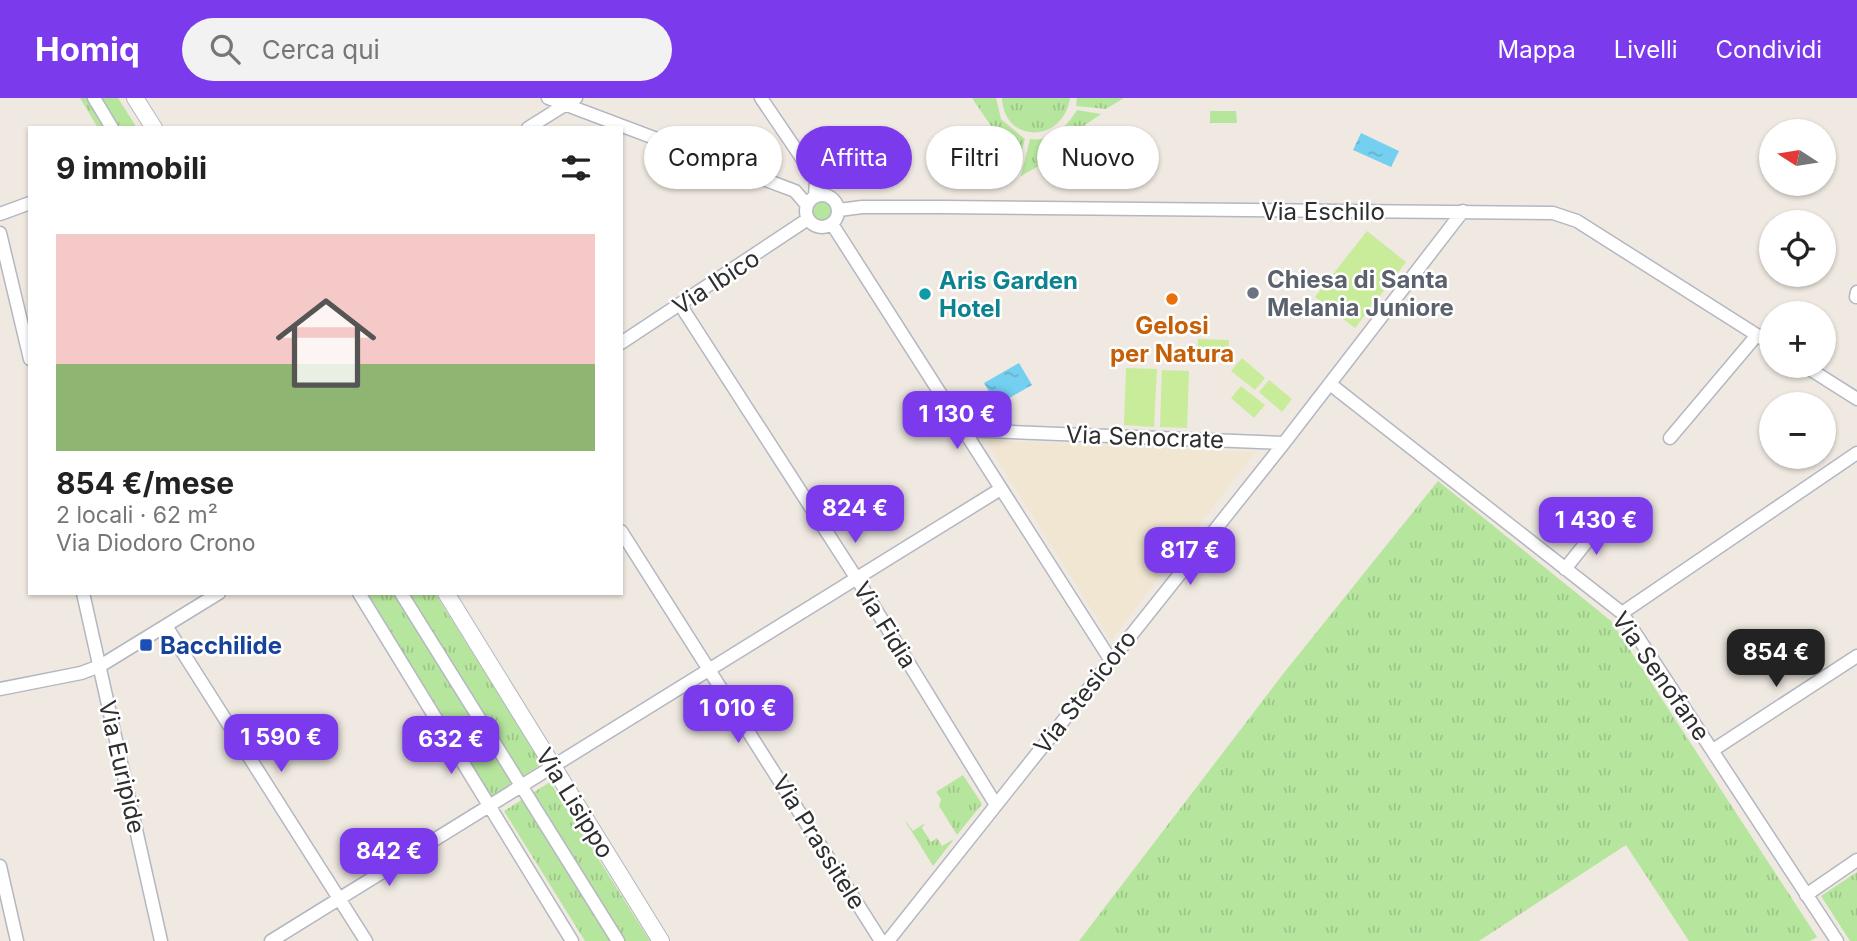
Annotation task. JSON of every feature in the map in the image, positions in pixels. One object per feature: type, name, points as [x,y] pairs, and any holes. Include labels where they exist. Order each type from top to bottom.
[{"type":"street","points":[[94,98],[111,126]]},
{"type":"street","points":[[135,98],[153,126]]},
{"type":"street","points":[[548,98],[570,101],[795,191],[811,201],[828,196],[836,203],[839,211],[832,225]]},
{"type":"street","points":[[761,98],[816,178],[808,219],[819,227],[832,225]]},
{"type":"street","points":[[531,126],[570,101]]},
{"type":"street","points":[[0,214],[28,204]]},
{"type":"street","name":"Via Eschilo","points":[[839,211],[862,207],[942,207],[1463,211],[1566,215],[1757,335]]},
{"type":"street","name":"Via Stesicoro","points":[[888,941],[1284,443],[1463,211]]},
{"type":"street","name":"Via Ibico","points":[[623,342],[681,306],[808,219]]},
{"type":"street","points":[[832,225],[999,490],[1110,659]]},
{"type":"street","points":[[0,233],[28,351]]},
{"type":"street","name":"Via Fidia","points":[[681,306],[857,579],[996,805]]},
{"type":"street","points":[[1670,438],[1757,335]]},
{"type":"street","points":[[1824,378],[1857,399]]},
{"type":"street","name":"Via Senofane","points":[[1330,384],[1622,613],[1837,941]]},
{"type":"street","name":"Via Senocrate","points":[[963,430],[1284,443]]},
{"type":"street","points":[[1622,613],[1857,453]]},
{"type":"street","points":[[271,941],[999,490]]},
{"type":"street","points":[[1565,569],[1600,525]]},
{"type":"street","name":"Via Prassitele","points":[[623,534],[881,941]]},
{"type":"street","name":"Via Euripide","points":[[83,595],[161,941]]},
{"type":"street","points":[[0,690],[100,667],[216,595]]},
{"type":"street","points":[[360,595],[572,941]]},
{"type":"street","points":[[402,595],[524,786],[618,941]]},
{"type":"street","name":"Via Lisippo","points":[[447,595],[662,941]]},
{"type":"street","points":[[166,626],[366,941]]},
{"type":"street","points":[[1713,750],[1857,656]]},
{"type":"street","points":[[1806,895],[1857,860]]},
{"type":"street","points":[[0,866],[17,941]]},
{"type":"shaded area","points":[[985,440],[1255,452],[1111,640]]},
{"type":"green space","points":[[80,98],[118,98],[136,126],[97,126]]},
{"type":"green space","points":[[972,98],[996,98],[1001,119],[1009,126],[991,126]]},
{"type":"green space","points":[[1002,98],[1070,98],[1065,113],[1057,124],[1037,126],[1037,132],[1023,130],[1023,126],[1012,124],[1005,113]]},
{"type":"green space","points":[[1077,98],[1124,98],[1106,109],[1076,106]]},
{"type":"green space","points":[[1077,110],[1101,114],[1084,126],[1064,126]]},
{"type":"green space","points":[[1210,111],[1236,111],[1237,123],[1210,123]]},
{"type":"green space","points":[[1030,139],[1037,139],[1037,167],[1023,175],[1023,168]]},
{"type":"green space","points":[[823,199],[834,206],[835,211],[828,222],[823,223],[812,216],[811,211],[818,200]]},
{"type":"green space","points":[[1367,231],[1406,262],[1355,328],[1315,297]]},
{"type":"green space","points":[[1198,339],[1229,340],[1228,358],[1197,357]]},
{"type":"green space","points":[[1242,358],[1265,378],[1255,390],[1231,371]]},
{"type":"green space","points":[[1126,368],[1157,369],[1154,427],[1124,425]]},
{"type":"green space","points":[[1162,370],[1189,371],[1187,428],[1160,427]]},
{"type":"green space","points":[[1269,380],[1292,399],[1282,412],[1259,392]]},
{"type":"green space","points":[[1241,386],[1265,405],[1254,418],[1231,398]]},
{"type":"green space","points":[[1438,481],[1611,621],[1817,937],[1810,941],[1689,941],[1626,845],[1479,941],[1079,941],[1283,674]]},
{"type":"green space","points":[[366,595],[436,595],[542,764],[491,796]]},
{"type":"green space","points":[[963,775],[982,804],[957,835],[939,806],[941,799],[936,792]]},
{"type":"green space","points":[[550,782],[650,941],[585,941],[504,811]]},
{"type":"green space","points":[[904,819],[913,831],[925,823],[922,828],[931,842],[937,838],[942,846],[954,839],[933,866]]},
{"type":"green space","points":[[1857,872],[1857,941],[1850,941],[1821,896]]},
{"type":"water","points":[[1361,133],[1399,151],[1391,167],[1353,150]]},
{"type":"water","points":[[1019,363],[1032,385],[997,405],[984,383]]},
{"type":"water","points":[[1762,646],[1776,669],[1766,675],[1752,652]]},
{"type":"place","name":"Chiesa di Santa Melania Juniore","points":[[1253,293]]},
{"type":"place","name":"Aris Garden Hotel","points":[[925,294]]},
{"type":"place","name":"Gelosi per Natura","points":[[1172,299]]},
{"type":"place","name":"Bacchilide","points":[[146,645]]}]
